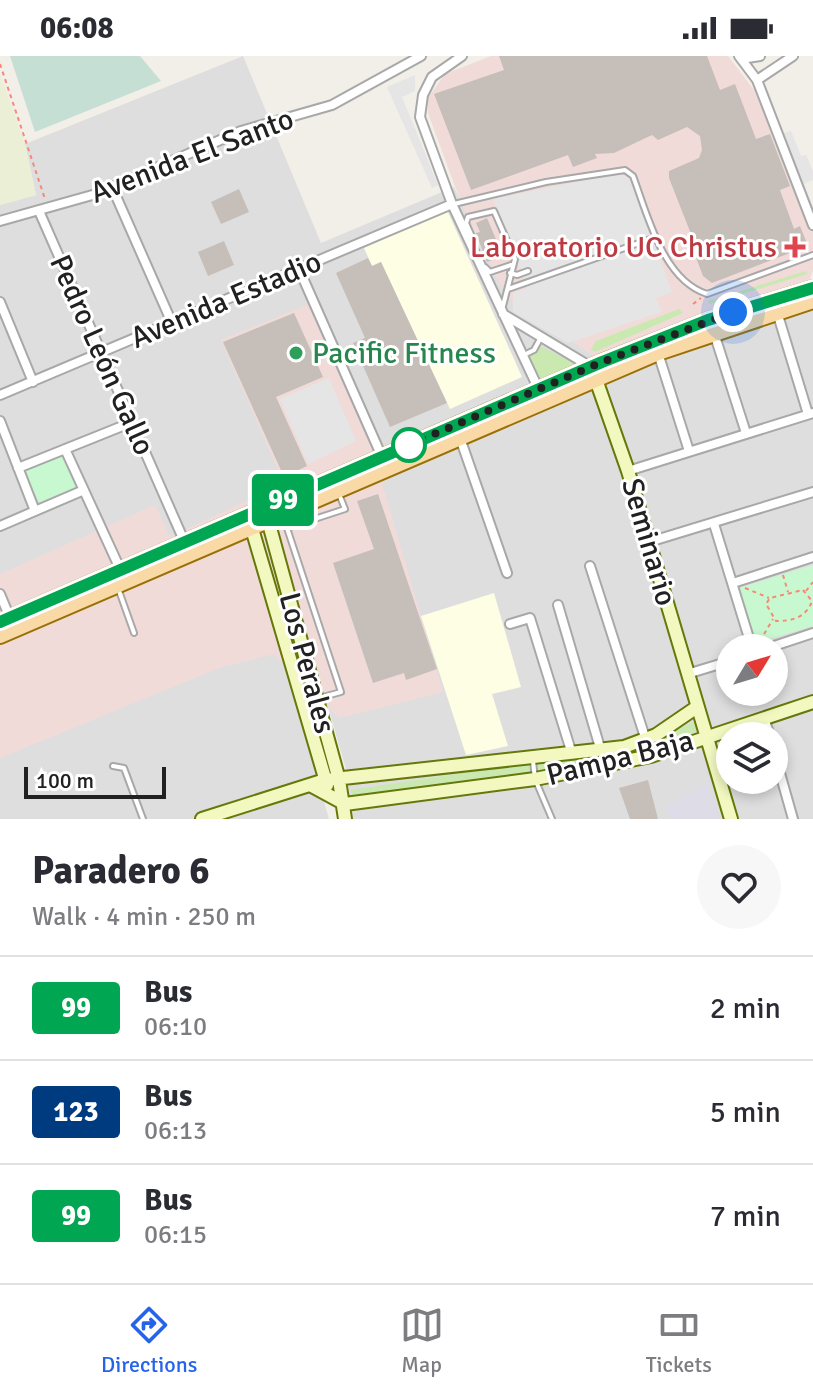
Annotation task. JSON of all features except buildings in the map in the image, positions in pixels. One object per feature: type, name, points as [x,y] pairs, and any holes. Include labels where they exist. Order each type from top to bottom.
[{"type":"main road","points":[[266,514],[338,492],[460,438],[708,320],[812,294]]},
{"type":"main road","points":[[0,636],[117,586],[382,457],[539,390],[658,353],[777,311],[812,294]]},
{"type":"main road","points":[[5,620],[186,543],[250,522]]},
{"type":"street","name":"Avenida El Santo","points":[[0,221],[112,187],[241,131],[332,105],[421,56]]},
{"type":"street","points":[[462,56],[432,77],[423,95],[420,117],[452,204],[539,390]]},
{"type":"street","points":[[740,58],[760,56]]},
{"type":"street","points":[[757,80],[793,56]]},
{"type":"street","points":[[740,58],[757,80],[813,225]]},
{"type":"street","points":[[112,187],[172,323]]},
{"type":"street","name":"Avenida Estadio","points":[[0,395],[452,204]]},
{"type":"street","name":"Pedro León Gallo","points":[[44,210],[130,423],[186,543]]},
{"type":"street","points":[[299,269],[382,457]]},
{"type":"street","points":[[0,302],[33,382]]},
{"type":"street","points":[[628,471],[811,413],[777,311]]},
{"type":"street","points":[[502,313],[540,339],[583,359],[594,372]]},
{"type":"street","points":[[714,332],[746,433]]},
{"type":"street","points":[[658,353],[689,451]]},
{"type":"street","name":"Seminario","points":[[594,372],[628,471],[731,819]]},
{"type":"street","points":[[0,421],[35,511]]},
{"type":"street","points":[[18,468],[130,423]]},
{"type":"street","points":[[460,438],[507,573]]},
{"type":"street","points":[[65,449],[121,571]]},
{"type":"street","points":[[0,526],[84,490]]},
{"type":"street","points":[[649,542],[813,492]]},
{"type":"street","name":"Los Perales","points":[[266,514],[339,780],[343,819]]},
{"type":"street","name":"Los Perales","points":[[250,522],[325,780],[339,802]]},
{"type":"street","points":[[714,524],[749,634]]},
{"type":"street","points":[[733,583],[813,557]]},
{"type":"street","points":[[590,566],[651,756]]},
{"type":"street","points":[[0,594],[5,620]]},
{"type":"street","points":[[558,605],[601,751]]},
{"type":"street","points":[[279,622],[289,617],[296,621]]},
{"type":"street","points":[[510,624],[530,618],[572,754]]},
{"type":"street","points":[[788,641],[813,633]]},
{"type":"street","points":[[687,674],[716,665]]},
{"type":"street","name":"Pampa Baja","points":[[339,802],[470,789],[651,756],[813,702]]},
{"type":"street","name":"Pampa Baja","points":[[205,818],[325,780],[601,751],[646,739],[697,707]]},
{"type":"street","points":[[764,718],[765,722]]},
{"type":"street","points":[[466,767],[470,789]]},
{"type":"street","points":[[310,785],[339,802]]},
{"type":"street","points":[[786,794],[793,819]]},
{"type":"lane","points":[[452,204],[557,180],[625,170],[633,176],[656,237],[690,289],[703,293],[729,288],[813,255]]},
{"type":"lane","points":[[480,198],[485,211]]},
{"type":"lane","points":[[502,313],[512,265],[499,215],[485,211],[468,217],[466,223],[490,272],[512,265],[524,260]]},
{"type":"lane","points":[[507,289],[656,237]]},
{"type":"lane","points":[[510,273],[517,275],[528,271]]},
{"type":"lane","points":[[522,356],[534,350],[540,339]]},
{"type":"lane","points":[[317,698],[341,692],[287,528],[345,509],[338,492]]},
{"type":"lane","points":[[117,586],[134,633]]},
{"type":"lane","points":[[532,759],[535,779],[552,819]]},
{"type":"lane","points":[[113,766],[122,766],[143,819]]},
{"type":"path","points":[[0,64],[44,210]]},
{"type":"path","points":[[693,304],[700,301],[703,293]]},
{"type":"path","points":[[780,568],[789,593]]},
{"type":"path","points":[[733,583],[770,598],[805,592],[813,582]]},
{"type":"path","points":[[770,598],[766,604],[774,618],[787,621],[800,617],[812,607],[812,601],[805,592]]},
{"type":"path","points":[[763,634],[774,618]]},
{"type":"shaded area","points":[[10,56],[140,56],[161,81],[35,132]]},
{"type":"shaded area","points":[[243,56],[321,243],[454,187],[460,200],[711,309],[813,280],[813,819],[353,819],[346,769],[278,533],[249,545],[329,819],[0,819],[0,205],[36,195],[25,144]]},
{"type":"shaded area","points":[[491,56],[728,56],[754,90],[813,230],[813,271],[809,281],[711,309],[594,356],[514,303],[504,293],[460,200],[428,113],[427,99],[445,74]]},
{"type":"shaded area","points":[[0,75],[25,144],[36,195],[0,205]]},
{"type":"shaded area","points":[[415,75],[415,91],[402,97],[438,185],[432,188],[387,87]]},
{"type":"shaded area","points":[[791,131],[801,156],[806,155],[813,171],[813,180],[803,184],[783,133]]},
{"type":"shaded area","points":[[619,173],[631,179],[672,292],[656,298],[662,312],[568,343],[513,312],[513,293],[527,288],[493,199]]},
{"type":"shaded area","points":[[447,210],[522,377],[450,409],[381,262],[372,266],[364,248]]},
{"type":"shaded area","points":[[309,304],[371,445],[443,692],[339,718],[274,654],[219,668],[0,758],[0,574],[155,505],[170,537],[284,483],[221,340]]},
{"type":"shaded area","points":[[329,378],[356,441],[308,464],[280,399]]},
{"type":"shaded area","points":[[494,593],[521,687],[492,694],[508,746],[466,755],[421,616]]},
{"type":"shaded area","points":[[707,783],[719,819],[671,819],[666,807]]},
{"type":"green space","points":[[806,271],[807,274],[710,304],[708,301]]},
{"type":"green space","points":[[679,309],[683,313],[595,352],[591,349],[596,341]]},
{"type":"green space","points":[[540,346],[577,364],[540,383],[526,358],[538,352]]},
{"type":"green space","points":[[66,454],[79,489],[40,505],[24,470]]},
{"type":"green space","points":[[813,565],[813,626],[786,634],[753,634],[739,588]]},
{"type":"green space","points":[[694,722],[698,731],[580,766],[354,804],[351,790],[639,746]]},
{"type":"bus line","name":"99","points":[[0,622],[602,362],[708,320],[813,288]]},
{"type":"place","name":"Laboratorio UC Christus","points":[[795,247]]},
{"type":"place","name":"Pacific Fitness","points":[[296,353]]},
{"type":"route","points":[[409,445],[602,362],[733,312]]}]
